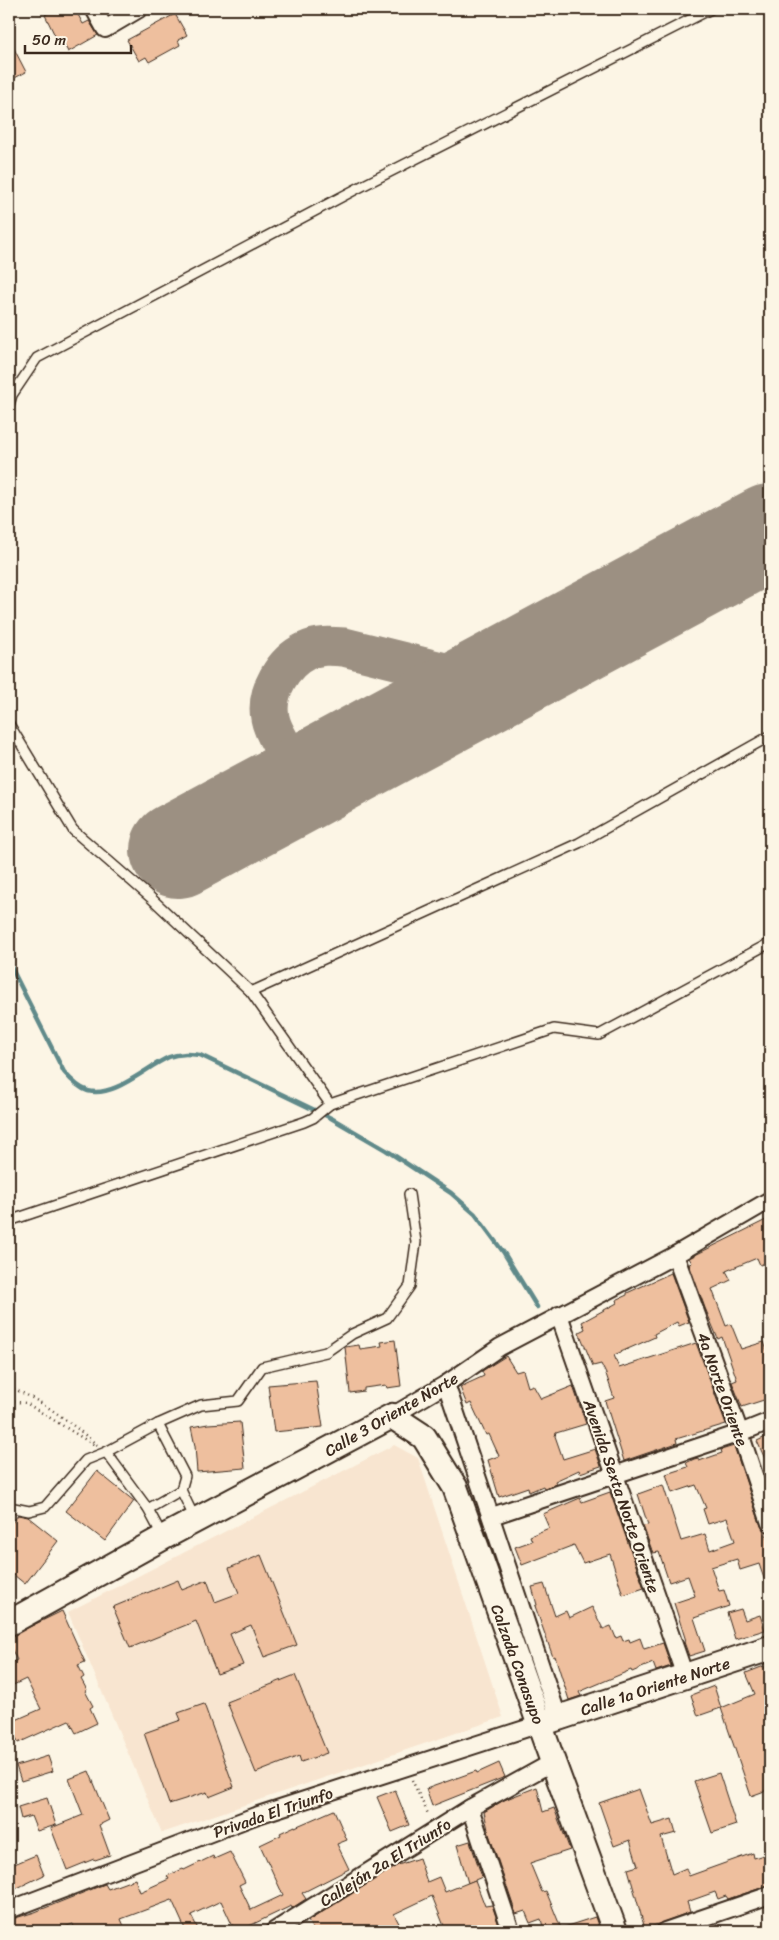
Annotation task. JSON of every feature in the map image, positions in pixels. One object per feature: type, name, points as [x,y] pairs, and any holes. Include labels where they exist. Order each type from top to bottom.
[{"type":"street","points":[[94,9],[105,29],[139,9]]},
{"type":"street","name":"Calle 3 Oriente Norte","points":[[9,1623],[164,1537],[392,1416],[446,1384],[500,1347],[675,1255],[770,1200]]},
{"type":"street","name":"4a Norte Oriente","points":[[675,1255],[740,1433],[770,1523]]},
{"type":"street","name":"Avenida Sexta Norte Oriente","points":[[559,1315],[685,1676]]},
{"type":"street","points":[[446,1384],[492,1516],[549,1721]]},
{"type":"street","name":"Calzada Conasupo","points":[[392,1416],[424,1436],[456,1487],[549,1721],[552,1762],[615,1931]]},
{"type":"street","points":[[492,1516],[740,1433],[770,1421]]},
{"type":"street","name":"Calle 1a Oriente Norte","points":[[549,1721],[770,1648]]},
{"type":"street","name":"Privada El Triunfo","points":[[9,1910],[255,1816],[549,1721]]},
{"type":"street","name":"Callejón 2a El Triunfo","points":[[274,1931],[470,1808],[552,1762]]},
{"type":"street","points":[[470,1808],[511,1931]]},
{"type":"street","points":[[665,1931],[770,1895]]},
{"type":"lane","points":[[9,405],[12,395],[37,358],[364,185],[711,9]]},
{"type":"lane","points":[[9,724],[73,830],[150,897],[251,992],[329,1106]]},
{"type":"lane","points":[[251,992],[579,843],[770,736]]},
{"type":"lane","points":[[9,1221],[313,1118],[329,1106],[554,1029],[599,1035],[770,942]]},
{"type":"lane","points":[[9,1507],[29,1511],[45,1507],[86,1460],[201,1405],[238,1401],[262,1367],[326,1352],[352,1334],[387,1318],[410,1286],[416,1242],[409,1194]]},
{"type":"lane","points":[[158,1424],[184,1476],[181,1490],[196,1521]]},
{"type":"lane","points":[[106,1452],[148,1509],[164,1537]]},
{"type":"lane","points":[[148,1509],[181,1490]]},
{"type":"path","points":[[9,1386],[27,1394],[67,1420],[106,1452]]},
{"type":"path","points":[[9,1401],[26,1403],[106,1452]]},
{"type":"path","points":[[406,1767],[436,1830]]},
{"type":"shaded area","points":[[394,1445],[418,1458],[503,1717],[162,1833],[68,1612]]},
{"type":"building","points":[[46,9],[75,9],[83,24],[89,21],[98,35],[68,52],[64,44],[60,46],[45,15],[48,13]]},
{"type":"building","points":[[175,14],[187,35],[178,40],[180,45],[149,62],[146,57],[139,61],[127,40]]},
{"type":"building","points":[[9,39],[26,72],[9,81]]},
{"type":"building","points":[[770,1218],[770,1261],[760,1265],[757,1258],[726,1271],[731,1280],[712,1289],[726,1326],[731,1324],[741,1349],[764,1342],[770,1359],[770,1398],[742,1407],[732,1382],[737,1380],[722,1337],[718,1339],[705,1308],[689,1264],[692,1263],[689,1258]]},
{"type":"building","points":[[671,1273],[689,1322],[679,1326],[677,1322],[654,1334],[655,1337],[614,1355],[619,1368],[696,1343],[726,1424],[676,1439],[677,1443],[624,1461],[605,1401],[614,1398],[606,1374],[601,1364],[593,1366],[579,1332],[585,1329],[582,1322],[617,1303],[616,1300]]},
{"type":"building","points":[[395,1340],[401,1386],[387,1388],[386,1385],[364,1388],[364,1391],[350,1393],[345,1347],[359,1345],[360,1349],[382,1346],[381,1342]]},
{"type":"building","points":[[506,1356],[516,1372],[523,1370],[528,1387],[533,1385],[541,1399],[573,1386],[586,1424],[556,1433],[555,1436],[563,1459],[595,1449],[601,1466],[580,1473],[579,1470],[555,1481],[556,1484],[544,1488],[543,1486],[529,1492],[528,1487],[499,1497],[488,1460],[499,1456],[489,1434],[486,1435],[471,1403],[467,1405],[460,1387],[484,1376],[482,1371]]},
{"type":"building","points":[[316,1381],[323,1427],[274,1432],[268,1385]]},
{"type":"building","points":[[240,1422],[245,1468],[197,1472],[191,1427]]},
{"type":"building","points":[[770,1435],[770,1470],[757,1441]]},
{"type":"building","points":[[734,1446],[770,1547],[770,1590],[768,1590],[759,1564],[740,1570],[737,1559],[711,1567],[719,1591],[724,1590],[729,1606],[694,1618],[705,1651],[689,1656],[674,1603],[695,1596],[688,1576],[669,1582],[659,1552],[653,1553],[643,1526],[648,1525],[638,1494],[663,1485],[681,1541],[705,1534],[710,1550],[735,1541],[727,1518],[708,1524],[703,1509],[706,1508],[696,1485],[672,1493],[666,1474],[688,1467],[686,1463],[694,1459],[698,1458],[699,1461],[722,1453],[721,1450]]},
{"type":"building","points":[[97,1471],[134,1501],[105,1541],[66,1511]]},
{"type":"building","points":[[610,1492],[644,1588],[623,1595],[610,1554],[583,1563],[574,1545],[522,1565],[515,1547],[532,1541],[530,1536],[549,1528],[543,1514],[580,1498],[582,1502]]},
{"type":"building","points":[[18,1515],[28,1517],[58,1541],[25,1584],[9,1571],[9,1527]]},
{"type":"building","points":[[261,1555],[297,1645],[264,1657],[251,1625],[230,1634],[243,1665],[217,1674],[196,1621],[130,1648],[113,1607],[178,1580],[182,1590],[207,1580],[215,1602],[239,1593],[229,1568]]},
{"type":"building","points":[[544,1584],[555,1616],[566,1611],[569,1618],[592,1607],[603,1629],[611,1626],[616,1638],[621,1636],[623,1641],[629,1639],[630,1642],[640,1638],[644,1649],[663,1643],[671,1666],[656,1671],[653,1663],[632,1672],[631,1670],[579,1692],[581,1696],[569,1700],[555,1656],[553,1657],[535,1606],[537,1605],[532,1587]]},
{"type":"building","points":[[741,1609],[745,1620],[760,1615],[765,1630],[735,1639],[727,1613]]},
{"type":"building","points":[[62,1611],[85,1662],[78,1665],[84,1677],[81,1679],[87,1690],[85,1691],[93,1706],[90,1708],[97,1723],[76,1733],[69,1720],[18,1743],[9,1723],[41,1709],[26,1679],[9,1687],[9,1664],[17,1660],[9,1644],[9,1637]]},
{"type":"building","points":[[764,1666],[770,1681],[770,1789],[751,1796],[721,1708],[755,1694],[746,1673]]},
{"type":"building","points":[[295,1675],[327,1753],[301,1762],[299,1756],[256,1773],[227,1702]]},
{"type":"building","points":[[714,1686],[721,1708],[698,1716],[691,1695]]},
{"type":"building","points":[[204,1704],[234,1787],[209,1797],[207,1792],[169,1804],[144,1733],[181,1720],[178,1713]]},
{"type":"building","points":[[48,1756],[53,1771],[21,1781],[16,1766]]},
{"type":"building","points":[[499,1763],[505,1777],[432,1806],[426,1789],[476,1771],[477,1773]]},
{"type":"building","points":[[89,1771],[109,1820],[99,1825],[110,1855],[67,1870],[51,1828],[83,1815],[69,1779]]},
{"type":"building","points":[[719,1773],[736,1825],[712,1833],[694,1781]]},
{"type":"building","points":[[537,1787],[543,1812],[554,1808],[570,1850],[530,1863],[542,1892],[546,1891],[561,1928],[595,1917],[600,1931],[544,1931],[541,1919],[530,1923],[525,1911],[516,1914],[489,1834],[484,1812],[504,1800]]},
{"type":"building","points":[[639,1789],[652,1825],[672,1819],[676,1833],[661,1837],[672,1874],[686,1868],[689,1876],[753,1853],[754,1858],[770,1853],[770,1885],[728,1899],[726,1896],[718,1899],[715,1892],[687,1902],[690,1912],[645,1929],[628,1869],[638,1866],[630,1840],[614,1846],[599,1803]]},
{"type":"building","points":[[395,1790],[409,1825],[392,1832],[377,1797]]},
{"type":"building","points":[[47,1798],[56,1825],[37,1831],[31,1816],[21,1819],[18,1807]]},
{"type":"building","points":[[334,1810],[347,1840],[337,1844],[349,1869],[302,1893],[306,1899],[292,1908],[291,1906],[247,1927],[249,1931],[235,1931],[221,1901],[191,1915],[199,1931],[186,1931],[172,1900],[121,1919],[126,1931],[76,1931],[73,1924],[52,1931],[9,1931],[9,1920],[35,1912],[105,1884],[108,1889],[135,1879],[140,1892],[169,1879],[167,1876],[213,1856],[214,1859],[230,1852],[245,1882],[239,1885],[251,1910],[283,1895],[260,1845],[281,1835],[280,1833]]},
{"type":"building","points":[[470,1841],[482,1877],[468,1883],[457,1845]]},
{"type":"building","points":[[36,1855],[44,1875],[13,1890],[9,1879],[9,1868]]},
{"type":"building","points":[[419,1858],[427,1882],[439,1877],[445,1892],[475,1880],[485,1906],[492,1905],[501,1931],[446,1931],[432,1896],[394,1914],[403,1931],[314,1931],[308,1921],[398,1865]]},
{"type":"waterway","points":[[9,963],[64,1072],[81,1088],[98,1092],[108,1090],[119,1086],[169,1057],[180,1054],[200,1055],[331,1118],[386,1150],[451,1193],[475,1214],[504,1253],[537,1307]]},
{"type":"taxiway","points":[[306,781],[276,734],[272,726],[269,708],[273,688],[283,670],[290,662],[306,651],[329,646],[344,647],[489,683]]},
{"type":"runway","points":[[178,850],[770,532]]}]
